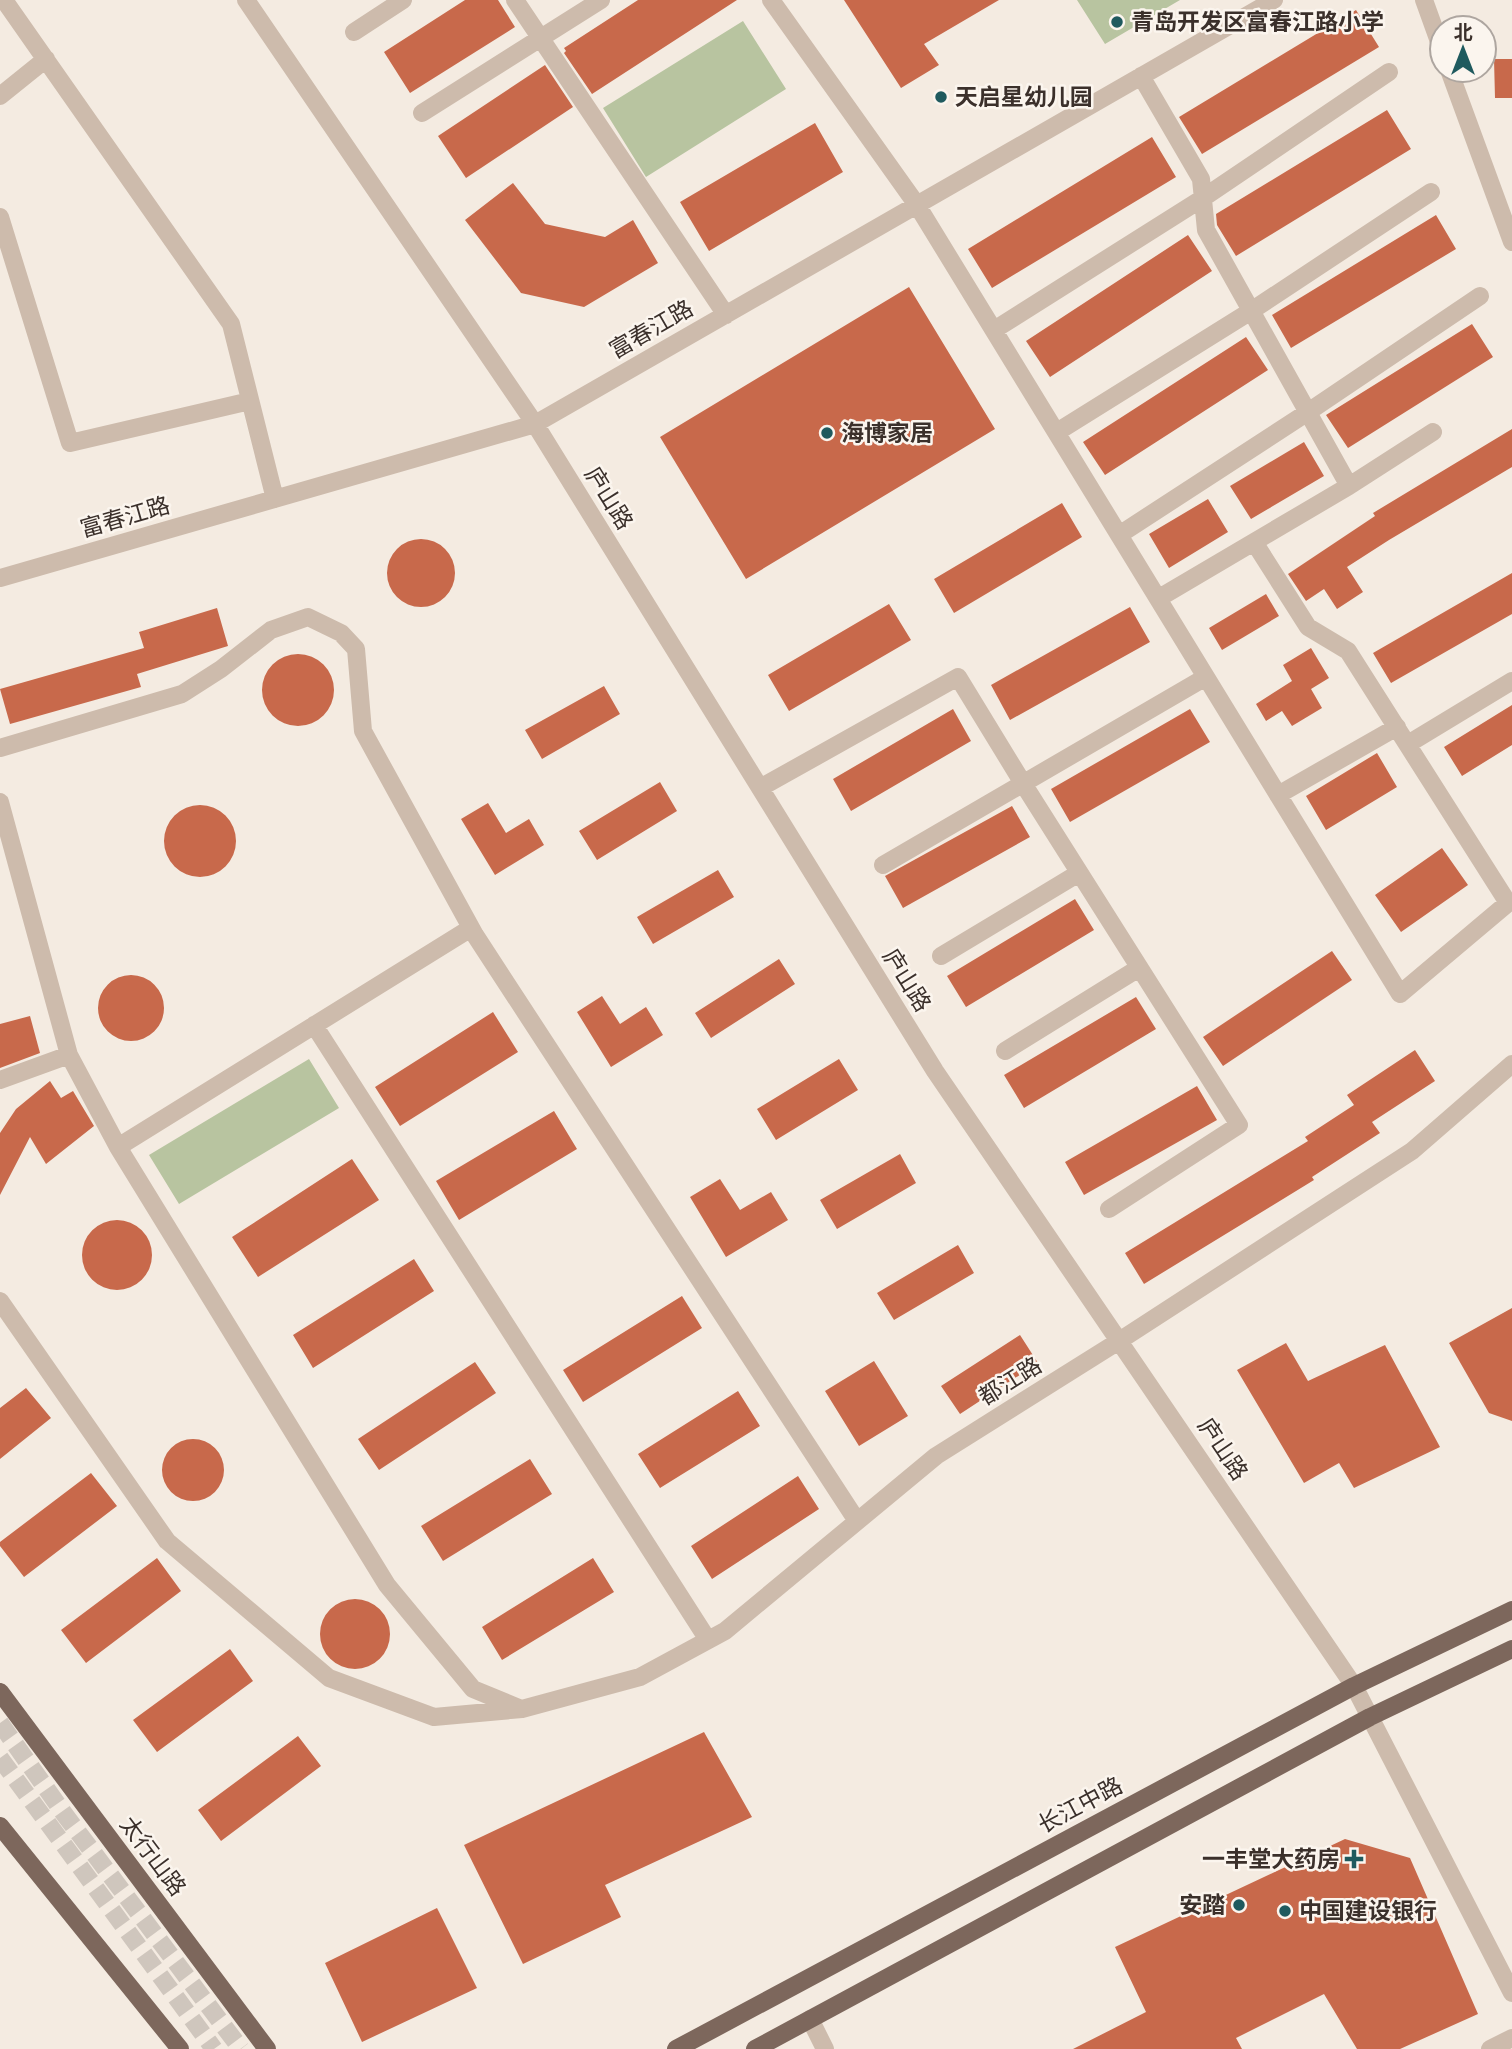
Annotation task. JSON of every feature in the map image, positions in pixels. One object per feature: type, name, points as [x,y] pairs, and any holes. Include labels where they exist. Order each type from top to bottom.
[{"type":"main road","name":"长江中路","points":[[676,2049],[1354,1686],[1512,1611]]},
{"type":"main road","points":[[755,2049],[1370,1717],[1512,1649]]},
{"type":"main road","name":"太行山路","points":[[0,1692],[267,2049]]},
{"type":"main road","points":[[0,1826],[180,2049]]},
{"type":"street","points":[[4,0],[231,324],[275,499]]},
{"type":"street","name":"庐山路","points":[[246,0],[535,424],[935,1071],[1354,1686],[1512,1993]]},
{"type":"street","points":[[354,32],[403,0]]},
{"type":"street","points":[[515,0],[726,315]]},
{"type":"street","points":[[422,113],[601,0]]},
{"type":"street","points":[[771,0],[918,205],[1400,994],[1508,902],[1348,651],[1308,627],[1254,542]]},
{"type":"street","name":"富春江路","points":[[0,579],[535,424],[1274,0]]},
{"type":"street","points":[[0,96],[46,59]]},
{"type":"street","points":[[994,330],[1203,198],[1389,72]]},
{"type":"street","points":[[1141,76],[1201,179],[1206,230],[1349,486]]},
{"type":"street","points":[[1454,84],[1512,242]]},
{"type":"street","points":[[1057,432],[1251,311],[1432,192]]},
{"type":"street","points":[[0,217],[71,443],[250,401]]},
{"type":"street","points":[[1119,535],[1480,296]]},
{"type":"street","points":[[1158,598],[1349,486],[1433,432]]},
{"type":"street","points":[[0,748],[182,694],[271,630],[308,617],[341,633],[356,649],[363,731],[471,928],[857,1521]]},
{"type":"street","points":[[760,788],[958,677],[1239,1125],[1109,1209]]},
{"type":"street","points":[[883,865],[1206,677]]},
{"type":"street","points":[[1408,744],[1512,681]]},
{"type":"street","points":[[1279,795],[1397,727]]},
{"type":"street","points":[[0,802],[69,1055],[118,1147],[387,1586],[473,1689],[522,1709]]},
{"type":"street","points":[[941,956],[1079,873]]},
{"type":"street","points":[[118,1147],[471,928]]},
{"type":"street","points":[[1005,1051],[1139,968]]},
{"type":"street","points":[[314,1025],[708,1640]]},
{"type":"street","points":[[0,1080],[69,1055]]},
{"type":"street","name":"都江路","points":[[0,1301],[167,1541],[329,1678],[434,1717],[522,1709],[640,1677],[725,1631],[936,1456],[1412,1151],[1512,1064]]},
{"type":"street","points":[[810,2020],[825,2049]]},
{"type":"street","points":[[1490,2049],[1512,2038]]},
{"type":"green space","name":"青岛开发区富春江路小学","points":[[1077,0],[1180,0],[1105,44]]},
{"type":"green space","points":[[743,21],[786,89],[646,177],[603,108]]},
{"type":"green space","points":[[309,1059],[339,1108],[179,1204],[149,1155]]},
{"type":"building","points":[[465,0],[498,0],[515,27],[410,93],[384,52]]},
{"type":"building","points":[[638,0],[737,0],[592,94],[564,53],[564,48]]},
{"type":"building","points":[[844,0],[999,0],[924,44],[939,65],[901,88]]},
{"type":"building","points":[[1356,10],[1379,47],[1202,154],[1179,117]]},
{"type":"building","points":[[1498,59],[1512,59],[1512,98],[1495,98]]},
{"type":"building","points":[[545,65],[573,107],[466,178],[438,136]]},
{"type":"building","points":[[1387,110],[1411,149],[1236,256],[1217,225],[1216,214]]},
{"type":"building","points":[[815,123],[843,172],[709,251],[680,202]]},
{"type":"building","points":[[1152,137],[1176,177],[992,288],[968,249]]},
{"type":"building","points":[[513,183],[545,224],[605,237],[633,220],[658,263],[584,307],[521,293],[465,220]]},
{"type":"building","points":[[1436,215],[1456,249],[1291,348],[1272,315]]},
{"type":"building","points":[[1188,235],[1212,271],[1050,377],[1026,341]]},
{"type":"building","name":"海博家居","points":[[909,287],[995,429],[746,579],[660,437]]},
{"type":"building","points":[[1472,324],[1493,357],[1348,448],[1326,415]]},
{"type":"building","points":[[1246,337],[1268,370],[1105,475],[1083,442]]},
{"type":"building","points":[[1512,429],[1512,467],[1347,567],[1363,592],[1337,609],[1324,589],[1306,601],[1288,574],[1375,516],[1373,513]]},
{"type":"building","points":[[1304,442],[1324,476],[1251,519],[1230,486]]},
{"type":"building","points":[[1208,499],[1228,532],[1169,568],[1149,534]]},
{"type":"building","points":[[1062,503],[1082,537],[954,613],[934,579]]},
{"type":"building","points":[[421,539],[434,542],[445,549],[452,560],[455,573],[452,586],[445,597],[434,604],[421,607],[408,604],[397,597],[390,586],[387,573],[390,560],[397,549],[408,542]]},
{"type":"building","points":[[1512,573],[1512,614],[1391,683],[1373,653]]},
{"type":"building","points":[[1266,594],[1279,616],[1222,650],[1209,628]]},
{"type":"building","points":[[889,604],[911,640],[789,711],[768,675]]},
{"type":"building","points":[[1130,607],[1150,642],[1010,720],[991,685]]},
{"type":"building","points":[[217,608],[228,646],[137,674],[141,687],[10,724],[0,689],[144,648],[139,632]]},
{"type":"building","points":[[1311,648],[1329,678],[1311,689],[1322,708],[1292,726],[1282,711],[1266,721],[1256,704],[1292,681],[1283,665]]},
{"type":"building","points":[[305,654],[324,664],[332,676],[332,704],[324,716],[312,724],[291,726],[272,716],[264,704],[262,683],[272,664],[284,656]]},
{"type":"building","points":[[604,686],[620,714],[542,759],[525,730]]},
{"type":"building","points":[[1512,705],[1512,745],[1462,776],[1444,747]]},
{"type":"building","points":[[953,709],[971,741],[851,811],[833,779]]},
{"type":"building","points":[[1190,709],[1210,742],[1070,822],[1051,789]]},
{"type":"building","points":[[1377,753],[1397,787],[1326,830],[1306,796]]},
{"type":"building","points":[[660,782],[677,811],[597,860],[579,831]]},
{"type":"building","points":[[488,803],[506,833],[529,819],[544,845],[495,875],[461,819]]},
{"type":"building","points":[[200,805],[220,811],[230,821],[236,841],[230,861],[220,871],[200,877],[180,871],[170,861],[164,841],[170,821],[180,811]]},
{"type":"building","points":[[1012,806],[1030,837],[903,908],[885,876]]},
{"type":"building","points":[[1442,848],[1468,885],[1401,932],[1375,895]]},
{"type":"building","points":[[718,870],[734,897],[653,944],[637,917]]},
{"type":"building","points":[[1075,899],[1094,930],[966,1007],[947,976]]},
{"type":"building","points":[[1332,951],[1352,980],[1223,1066],[1203,1037]]},
{"type":"building","points":[[779,959],[795,984],[711,1038],[695,1013]]},
{"type":"building","points":[[131,975],[144,978],[154,985],[161,995],[164,1008],[161,1021],[154,1031],[144,1038],[131,1041],[118,1038],[108,1031],[101,1021],[98,1008],[101,995],[108,985],[118,978]]},
{"type":"building","points":[[602,996],[620,1024],[646,1007],[663,1035],[611,1067],[577,1012]]},
{"type":"building","points":[[1136,997],[1156,1029],[1024,1108],[1004,1075]]},
{"type":"building","points":[[493,1012],[518,1052],[400,1126],[375,1087]]},
{"type":"building","points":[[30,1016],[40,1053],[0,1068],[0,1024]]},
{"type":"building","points":[[1415,1050],[1435,1081],[1372,1122],[1380,1133],[1312,1177],[1314,1180],[1144,1284],[1125,1253],[1308,1141],[1305,1137],[1354,1105],[1347,1095]]},
{"type":"building","points":[[839,1059],[858,1090],[776,1140],[757,1109]]},
{"type":"building","points":[[50,1081],[61,1098],[73,1091],[94,1126],[46,1164],[30,1137],[0,1195],[0,1133],[16,1109]]},
{"type":"building","points":[[1197,1086],[1217,1120],[1084,1195],[1065,1162]]},
{"type":"building","points":[[554,1111],[577,1149],[459,1220],[436,1181]]},
{"type":"building","points":[[900,1154],[916,1183],[837,1229],[820,1200]]},
{"type":"building","points":[[352,1159],[379,1200],[258,1277],[232,1237]]},
{"type":"building","points":[[720,1179],[740,1210],[771,1192],[788,1220],[726,1257],[690,1197]]},
{"type":"building","points":[[117,1220],[142,1230],[152,1255],[142,1280],[117,1290],[92,1280],[82,1255],[92,1230]]},
{"type":"building","points":[[958,1245],[974,1273],[894,1320],[877,1293]]},
{"type":"building","points":[[414,1259],[434,1291],[313,1368],[293,1335]]},
{"type":"building","points":[[682,1296],[702,1328],[583,1402],[563,1370]]},
{"type":"building","points":[[1512,1308],[1512,1421],[1489,1413],[1449,1343]]},
{"type":"building","points":[[1020,1335],[1038,1363],[960,1414],[941,1386]]},
{"type":"building","points":[[1286,1343],[1308,1381],[1385,1345],[1440,1447],[1354,1488],[1339,1463],[1304,1483],[1237,1370]]},
{"type":"building","points":[[874,1361],[908,1416],[859,1446],[825,1391]]},
{"type":"building","points":[[475,1362],[496,1393],[379,1470],[358,1439]]},
{"type":"building","points":[[26,1388],[51,1418],[0,1459],[0,1408]]},
{"type":"building","points":[[738,1391],[760,1426],[660,1488],[638,1454]]},
{"type":"building","points":[[193,1439],[205,1441],[215,1448],[222,1458],[222,1482],[215,1492],[205,1499],[193,1501],[181,1499],[171,1492],[164,1482],[162,1470],[164,1458],[171,1448],[181,1441]]},
{"type":"building","points":[[530,1459],[552,1494],[443,1561],[421,1526]]},
{"type":"building","points":[[91,1473],[117,1506],[24,1577],[0,1546],[0,1542]]},
{"type":"building","points":[[798,1476],[819,1509],[712,1579],[691,1546]]},
{"type":"building","points":[[157,1558],[181,1591],[86,1663],[61,1630]]},
{"type":"building","points":[[593,1558],[614,1592],[502,1660],[482,1627]]},
{"type":"building","points":[[355,1599],[380,1609],[390,1634],[380,1659],[355,1669],[330,1659],[320,1634],[330,1609]]},
{"type":"building","points":[[230,1649],[253,1681],[157,1752],[133,1720]]},
{"type":"building","points":[[704,1732],[752,1817],[605,1885],[621,1917],[523,1964],[464,1845]]},
{"type":"building","points":[[298,1736],[321,1766],[221,1841],[198,1810]]},
{"type":"building","points":[[1345,1839],[1410,1858],[1478,2014],[1400,2049],[1357,2049],[1324,1994],[1236,2038],[1242,2049],[1073,2049],[1146,2012],[1115,1947]]},
{"type":"building","points":[[437,1908],[477,1988],[362,2042],[325,1963]]},
{"type":"tunnel","points":[[0,1723],[65,1815],[241,2049]]},
{"type":"tunnel","points":[[0,1758],[214,2049]]},
{"type":"place","name":"青岛开发区富春江路小学","points":[[1117,22]]},
{"type":"place","name":"天启星幼儿园","points":[[941,97]]},
{"type":"place","name":"海博家居","points":[[827,433]]},
{"type":"place","name":"一丰堂大药房","points":[[1354,1859]]},
{"type":"place","name":"安踏","points":[[1239,1905]]},
{"type":"place","name":"中国建设银行","points":[[1285,1911]]}]
